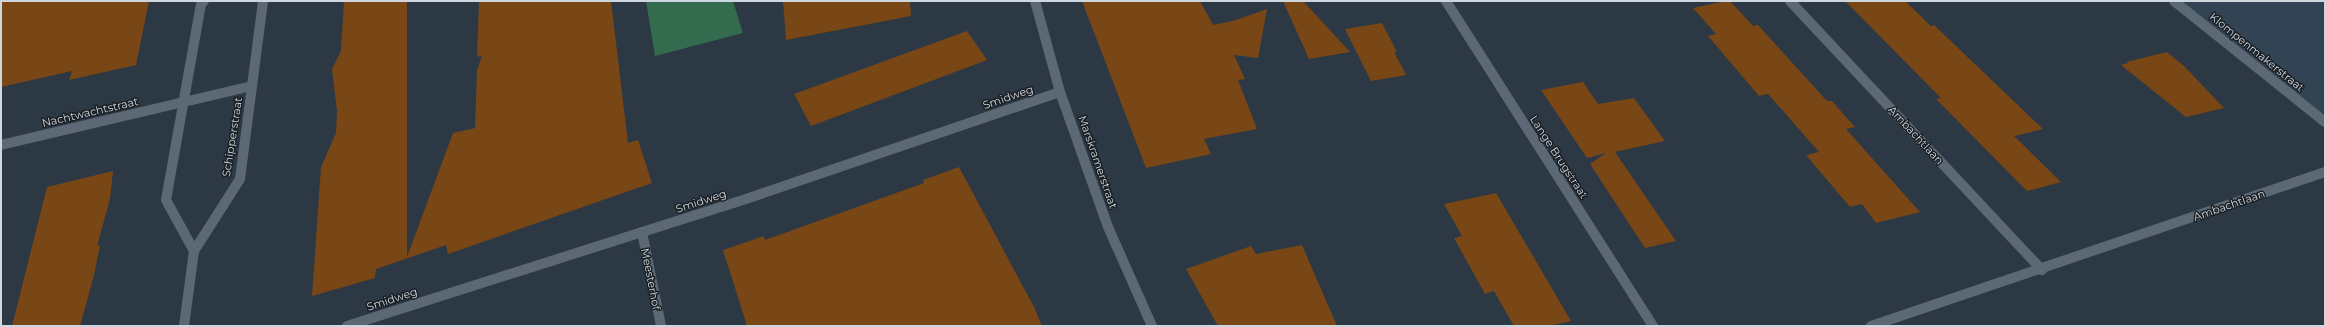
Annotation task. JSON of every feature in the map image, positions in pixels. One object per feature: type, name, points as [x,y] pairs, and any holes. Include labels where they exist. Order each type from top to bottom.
[{"type":"street","points":[[194,251],[166,200],[201,4],[204,1]]},
{"type":"street","name":"Schipperstraat","points":[[184,326],[194,251],[240,179],[263,1]]},
{"type":"street","name":"Marskramerstraat","points":[[1035,1],[1060,92],[1108,227],[1152,326]]},
{"type":"street","name":"Lange Brugstraat","points":[[1446,1],[1653,326]]},
{"type":"street","name":"Ambachtlaan","points":[[1790,1],[2042,270]]},
{"type":"street","name":"Klompenmakerstraat","points":[[2174,1],[2325,122]]},
{"type":"street","name":"Schipperstraat","points":[[184,102],[252,86]]},
{"type":"street","name":"Smidweg","points":[[347,326],[642,232],[1060,92]]},
{"type":"street","name":"Nachtwachtstraat","points":[[1,145],[184,102]]},
{"type":"street","name":"Ambachtlaan","points":[[1871,326],[2042,270],[2325,172]]},
{"type":"street","name":"Meesterhof","points":[[642,232],[661,326]]},
{"type":"shaded area","points":[[2174,1],[2325,1],[2325,122]]},
{"type":"green space","points":[[646,1],[733,1],[743,33],[655,56]]},
{"type":"building","points":[[1,1],[149,1],[136,65],[69,80],[72,71],[1,87]]},
{"type":"building","points":[[344,1],[407,1],[407,257],[453,133],[475,128],[477,70],[482,56],[477,57],[479,1],[611,1],[628,143],[638,140],[652,183],[448,254],[446,245],[376,269],[375,278],[312,296],[321,167],[336,133],[337,111],[332,69],[341,51]]},
{"type":"building","points":[[783,1],[910,1],[911,16],[786,40]]},
{"type":"building","points":[[1082,1],[1200,1],[1213,25],[1236,20],[1267,9],[1258,58],[1234,55],[1245,79],[1238,80],[1257,129],[1204,139],[1211,154],[1146,168]]},
{"type":"building","points":[[1283,1],[1303,1],[1350,52],[1309,59]]},
{"type":"building","points":[[1730,1],[1753,26],[1758,25],[1827,101],[1832,101],[1855,127],[1846,129],[1920,212],[1876,223],[1862,204],[1850,207],[1806,155],[1819,152],[1768,94],[1759,96],[1708,36],[1716,34],[1693,8]]},
{"type":"building","points":[[1845,1],[1905,1],[1931,26],[1934,25],[2043,129],[2014,136],[2061,182],[2027,191],[1936,99],[1941,98]]},
{"type":"building","points":[[1382,23],[1397,52],[1394,52],[1406,75],[1371,81],[1345,29]]},
{"type":"building","points":[[967,31],[987,60],[811,126],[794,94]]},
{"type":"building","points":[[2167,52],[2184,66],[2224,108],[2186,117],[2121,65],[2128,63],[2126,62]]},
{"type":"building","points":[[1583,82],[1598,104],[1634,98],[1665,141],[1615,152],[1676,241],[1645,248],[1590,164],[1606,153],[1587,158],[1541,90]]},
{"type":"building","points":[[959,167],[1034,307],[1042,326],[747,326],[723,250],[764,236],[765,240],[924,183],[923,180]]},
{"type":"building","points":[[113,171],[110,199],[97,246],[100,245],[94,275],[80,326],[12,326],[47,187]]},
{"type":"building","points":[[1496,193],[1571,321],[1549,326],[1514,326],[1494,291],[1485,294],[1454,238],[1462,236],[1444,204]]},
{"type":"building","points":[[1302,245],[1337,326],[1218,326],[1186,269],[1251,246],[1256,254]]}]
